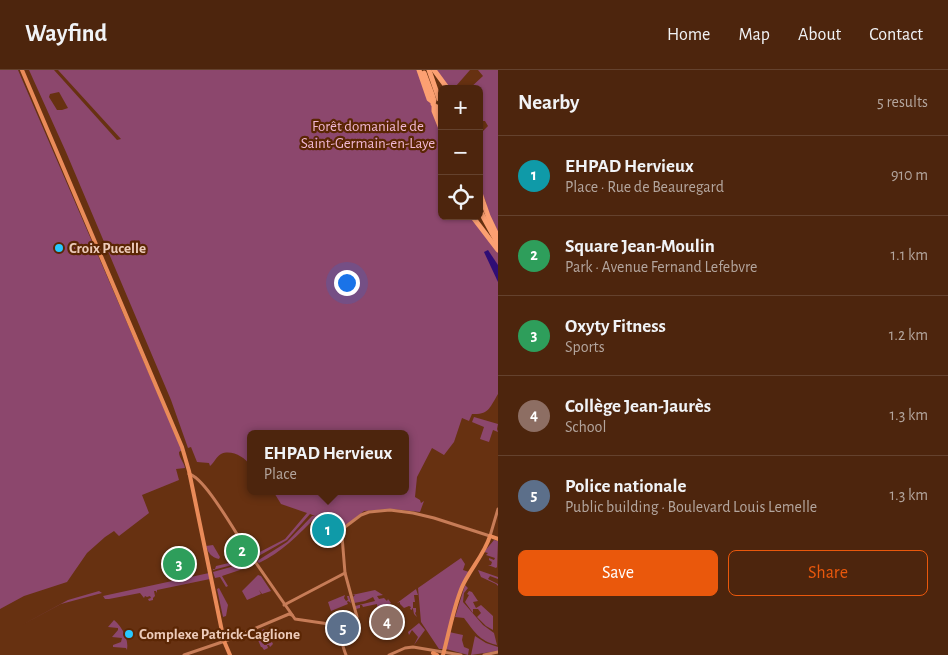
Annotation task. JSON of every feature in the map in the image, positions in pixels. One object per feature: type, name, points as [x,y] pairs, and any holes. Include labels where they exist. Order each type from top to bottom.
[{"type":"highway","points":[[427,70],[443,85]]},
{"type":"highway","points":[[427,70],[438,101]]},
{"type":"highway","points":[[427,70],[429,99],[438,104]]},
{"type":"highway","points":[[438,105],[434,111],[438,121]]},
{"type":"highway","points":[[483,202],[498,236]]},
{"type":"highway","points":[[483,216],[498,244]]},
{"type":"highway","points":[[475,220],[498,250]]},
{"type":"highway","points":[[482,220],[498,250]]},
{"type":"main road","points":[[23,70],[180,437],[191,475],[214,589]]},
{"type":"main road","points":[[191,475],[224,641],[230,655]]},
{"type":"main road","points":[[443,653],[462,588],[487,545],[490,536],[498,539]]},
{"type":"main road","points":[[487,545],[492,540],[498,539]]},
{"type":"street","points":[[191,475],[205,487],[295,620],[330,625],[336,628],[346,655]]},
{"type":"street","points":[[336,628],[357,617],[345,573],[342,533],[349,524],[369,512],[390,510],[421,514],[490,536],[498,509]]},
{"type":"street","points":[[284,605],[345,573]]},
{"type":"street","points":[[184,655],[224,641],[290,613]]},
{"type":"street","points":[[409,647],[435,654],[443,653]]},
{"type":"street","points":[[390,655],[409,647],[461,655]]},
{"type":"street","points":[[484,655],[498,653]]},
{"type":"street","points":[[490,655],[498,653]]},
{"type":"green space","points":[[0,70],[18,70],[182,450],[179,454],[185,468],[176,469],[179,480],[142,495],[149,513],[119,536],[114,531],[105,537],[87,553],[67,582],[24,596],[0,609]]},
{"type":"green space","name":"Forêt domaniale de Saint-Germain-en-Laye","points":[[29,70],[54,70],[117,140],[121,139],[58,70],[419,70],[438,121],[438,220],[474,220],[498,252],[498,394],[491,406],[486,412],[472,414],[469,421],[462,418],[454,442],[444,455],[432,448],[417,477],[415,497],[421,503],[424,501],[420,512],[392,509],[364,511],[343,528],[339,522],[316,517],[282,549],[259,563],[257,561],[287,542],[312,516],[315,516],[310,514],[287,540],[255,558],[254,555],[285,539],[307,513],[281,504],[275,495],[409,495],[409,430],[247,430],[247,461],[229,452],[221,454],[210,466],[209,463],[197,462],[191,447],[188,448],[171,400],[66,152]],"holes":[[[59,92],[68,108],[57,110],[49,97],[50,94]]]},
{"type":"green space","points":[[435,70],[470,70],[457,85],[446,85]]},
{"type":"green space","points":[[478,70],[498,70],[498,235],[488,215],[483,196],[483,131],[488,126],[483,121],[483,85],[473,85],[483,76]]},
{"type":"green space","points":[[474,417],[498,424],[498,432],[493,430],[489,442],[480,439],[484,427],[472,422]]},
{"type":"green space","points":[[494,540],[498,541],[497,569],[497,567],[488,565],[491,565],[492,562],[489,558],[494,560],[495,558],[486,555],[488,553],[484,552]]},
{"type":"green space","points":[[213,545],[220,557],[219,559],[211,555],[206,546]]},
{"type":"green space","points":[[250,558],[251,560],[213,570],[216,566]]},
{"type":"green space","points":[[461,558],[465,564],[463,570],[469,572],[457,599],[443,649],[439,649],[421,622],[418,588]]},
{"type":"green space","points":[[252,561],[254,564],[252,566],[222,576],[228,586],[226,587],[220,577],[215,578],[213,572]]},
{"type":"green space","points":[[478,570],[498,577],[498,579],[490,576],[488,579],[498,584],[498,586],[481,577]]},
{"type":"green space","points":[[209,573],[210,579],[157,590],[157,593],[154,591],[155,596],[153,600],[149,601],[150,596],[145,596],[144,598],[140,593],[109,599],[105,599],[103,596]]},
{"type":"green space","points":[[258,575],[261,576],[271,591],[262,594],[259,590],[261,594],[247,600],[242,591]]},
{"type":"green space","points":[[465,585],[468,588],[464,593],[463,602],[483,625],[494,633],[497,645],[481,638],[464,618],[455,617]]},
{"type":"green space","points":[[219,588],[228,605],[226,616],[223,617],[217,589]]},
{"type":"green space","points":[[416,589],[418,595],[414,595],[415,602],[413,602],[413,608],[416,608],[415,613],[417,617],[414,614],[413,609],[410,609],[411,607],[404,608],[400,602],[397,603]]},
{"type":"green space","points":[[375,590],[383,595],[377,596],[379,599],[384,598],[387,601],[388,599],[391,603],[384,608],[383,606],[378,612],[377,604],[363,607],[360,605],[360,608],[356,609],[355,606],[375,601],[373,597],[354,603],[353,597],[355,595],[352,595]]},
{"type":"green space","points":[[99,591],[102,593],[61,604],[20,626],[68,600]]},
{"type":"green space","points":[[469,591],[472,592],[478,601],[473,602],[476,608],[481,605],[493,616],[493,630],[477,617],[481,613],[478,609],[473,609],[473,613],[465,602]]},
{"type":"green space","points":[[345,595],[346,601],[348,600],[347,596],[349,596],[351,603],[348,601],[348,604],[331,611],[328,602]]},
{"type":"green space","points":[[114,620],[124,634],[127,650],[126,648],[113,647],[113,645],[121,642],[122,638],[112,637],[118,628],[108,627]]},
{"type":"green space","points":[[419,623],[425,630],[414,645],[418,637],[412,630],[409,635],[408,632]]},
{"type":"green space","points":[[264,629],[270,643],[272,642],[273,644],[270,647],[267,645],[262,630]]},
{"type":"green space","points":[[259,632],[264,645],[267,645],[268,648],[264,650],[255,633]]},
{"type":"green space","points":[[449,632],[463,635],[464,647],[469,649],[468,655],[446,649]]},
{"type":"green space","points":[[475,636],[486,643],[498,647],[498,651],[471,655]]},
{"type":"shaded area","points":[[488,250],[498,265],[498,282],[484,252]]},
{"type":"place","name":"Croix Pucelle","points":[[59,248]]},
{"type":"place","name":"EHPAD Hervieux","points":[[328,530]]},
{"type":"place","name":"Square Jean-Moulin","points":[[242,551]]},
{"type":"place","name":"Oxyty Fitness","points":[[179,564]]},
{"type":"place","name":"Collège Jean-Jaurès","points":[[387,622]]},
{"type":"place","name":"Police nationale","points":[[343,628]]},
{"type":"place","name":"Complexe Patrick-Caglione","points":[[129,634]]}]
